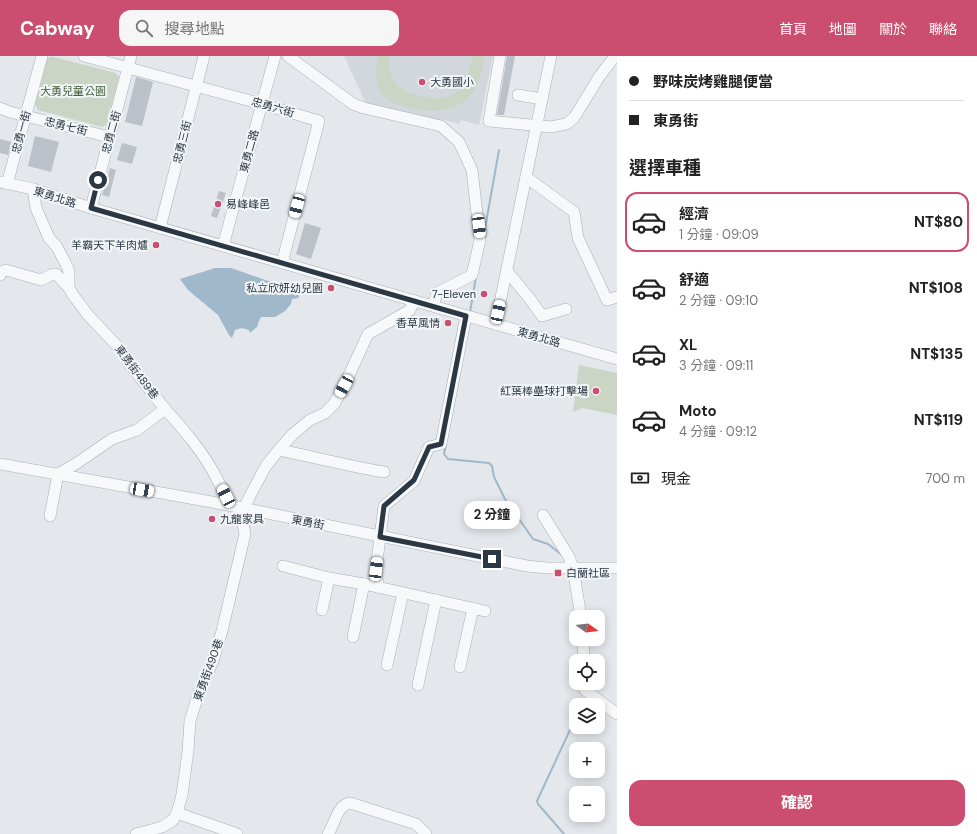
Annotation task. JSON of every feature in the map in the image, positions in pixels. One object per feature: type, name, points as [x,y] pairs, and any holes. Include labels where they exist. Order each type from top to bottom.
[{"type":"street","name":"忠勇一街","points":[[4,183],[26,116],[42,56]]},
{"type":"street","name":"忠勇六街","points":[[84,56],[319,121],[282,263]]},
{"type":"street","name":"忠勇二街","points":[[91,208],[131,56]]},
{"type":"street","name":"忠勇三街","points":[[160,228],[204,56]]},
{"type":"street","name":"東勇二路","points":[[223,246],[275,56]]},
{"type":"street","points":[[288,56],[353,104],[364,108],[441,126],[459,142],[472,170],[480,240],[472,275],[437,293],[433,306]]},
{"type":"street","points":[[500,56],[489,121],[551,127],[566,124],[574,118],[598,77],[615,56]]},
{"type":"street","points":[[495,324],[551,56]]},
{"type":"street","points":[[518,95],[542,99]]},
{"type":"street","name":"忠勇七街","points":[[0,108],[110,137]]},
{"type":"street","points":[[526,177],[574,212],[578,238],[607,300],[617,297]]},
{"type":"street","name":"東勇北路","points":[[4,183],[33,189],[91,208],[617,359]]},
{"type":"street","name":"東勇街489巷","points":[[33,189],[36,208],[49,238],[57,247],[68,268],[69,288],[80,306],[122,351],[128,362],[165,409],[137,430],[112,439],[58,474]]},
{"type":"street","points":[[0,275],[1,272],[6,270],[41,280],[56,274],[69,288]]},
{"type":"street","points":[[507,271],[542,316],[566,308]]},
{"type":"street","points":[[244,509],[266,466],[279,450],[293,434],[310,420],[325,413],[334,404],[368,334],[410,310],[414,301]]},
{"type":"street","points":[[378,587],[376,569],[384,506],[414,480],[429,447],[441,444],[469,316]]},
{"type":"street","points":[[165,409],[188,435],[210,464],[226,496],[228,505]]},
{"type":"street","points":[[279,450],[320,458],[348,466],[384,472]]},
{"type":"street","name":"東勇街","points":[[0,464],[228,505],[527,566],[546,568],[617,568]]},
{"type":"street","points":[[50,516],[58,474]]},
{"type":"street","name":"東勇街490巷","points":[[177,813],[182,795],[188,751],[190,720],[199,692],[213,661],[222,631],[245,534],[241,514],[244,509]]},
{"type":"street","points":[[542,515],[569,557],[573,568],[581,610]]},
{"type":"street","points":[[283,566],[329,578],[364,584],[486,611]]},
{"type":"street","points":[[322,610],[329,578]]},
{"type":"street","points":[[353,637],[364,584]]},
{"type":"street","points":[[387,665],[403,593]]},
{"type":"street","points":[[418,685],[436,600]]},
{"type":"street","points":[[460,668],[473,608]]},
{"type":"street","points":[[585,690],[617,714]]},
{"type":"street","points":[[328,834],[339,811],[345,804],[350,802],[416,824],[426,834]]},
{"type":"street","points":[[136,834],[162,830],[173,820],[177,813],[237,834]]},
{"type":"shaded area","name":"大勇國小","points":[[344,56],[493,56],[479,125],[461,120],[459,124],[442,119],[440,123],[368,108]]},
{"type":"green space","points":[[378,56],[390,56],[389,66],[392,77],[397,85],[405,91],[425,98],[435,98],[455,94],[467,81],[473,56],[485,56],[478,82],[468,98],[461,104],[452,108],[442,110],[424,110],[395,104],[383,95],[378,86],[376,76]]},
{"type":"green space","name":"大勇兒童公園","points":[[50,57],[116,73],[119,78],[106,125],[102,127],[38,110],[35,104],[47,59]]},
{"type":"green space","name":"紅葉棒壘球打擊場","points":[[579,365],[617,373],[617,415],[582,408],[573,412]]},
{"type":"water","points":[[215,268],[231,268],[283,286],[300,287],[297,290],[299,298],[292,299],[291,304],[285,311],[275,317],[261,317],[257,327],[250,333],[249,330],[242,328],[235,330],[232,338],[218,315],[188,290],[180,279]]},
{"type":"building","points":[[507,56],[515,56],[504,115],[497,115]]},
{"type":"building","points":[[136,77],[153,82],[142,126],[125,122]]},
{"type":"building","points":[[35,136],[59,142],[51,172],[28,166]]},
{"type":"building","points":[[0,139],[11,142],[8,155],[0,153]]},
{"type":"building","points":[[122,143],[137,147],[132,164],[117,160]]},
{"type":"building","points":[[110,168],[116,170],[109,197],[102,195]]},
{"type":"building","name":"易峰峰邑","points":[[219,191],[226,193],[217,218],[211,216]]},
{"type":"building","points":[[305,223],[321,228],[311,259],[296,254]]},
{"type":"waterway","points":[[484,234],[499,150]]},
{"type":"waterway","points":[[470,312],[476,277]]},
{"type":"waterway","points":[[446,445],[444,454],[448,459],[489,463],[492,466],[494,477],[505,499],[533,539],[548,544],[562,555]]},
{"type":"waterway","points":[[564,834],[537,801],[569,732]]},
{"type":"place","name":"大勇國小","points":[[422,82]]},
{"type":"place","name":"易峰峰邑","points":[[218,204]]},
{"type":"place","name":"羊霸天下羊肉爐","points":[[156,245]]},
{"type":"place","name":"私立欣妍幼兒園","points":[[331,288]]},
{"type":"place","name":"7-Eleven","points":[[484,294]]},
{"type":"place","name":"香草風情","points":[[448,323]]},
{"type":"place","name":"紅葉棒壘球打擊場","points":[[596,391]]},
{"type":"place","name":"九龍家具","points":[[212,519]]},
{"type":"place","name":"白蘭社區","points":[[558,573]]},
{"type":"route","points":[[98,180],[91,208],[466,316],[441,444],[429,447],[414,480],[384,506],[380,537],[492,559]]}]
